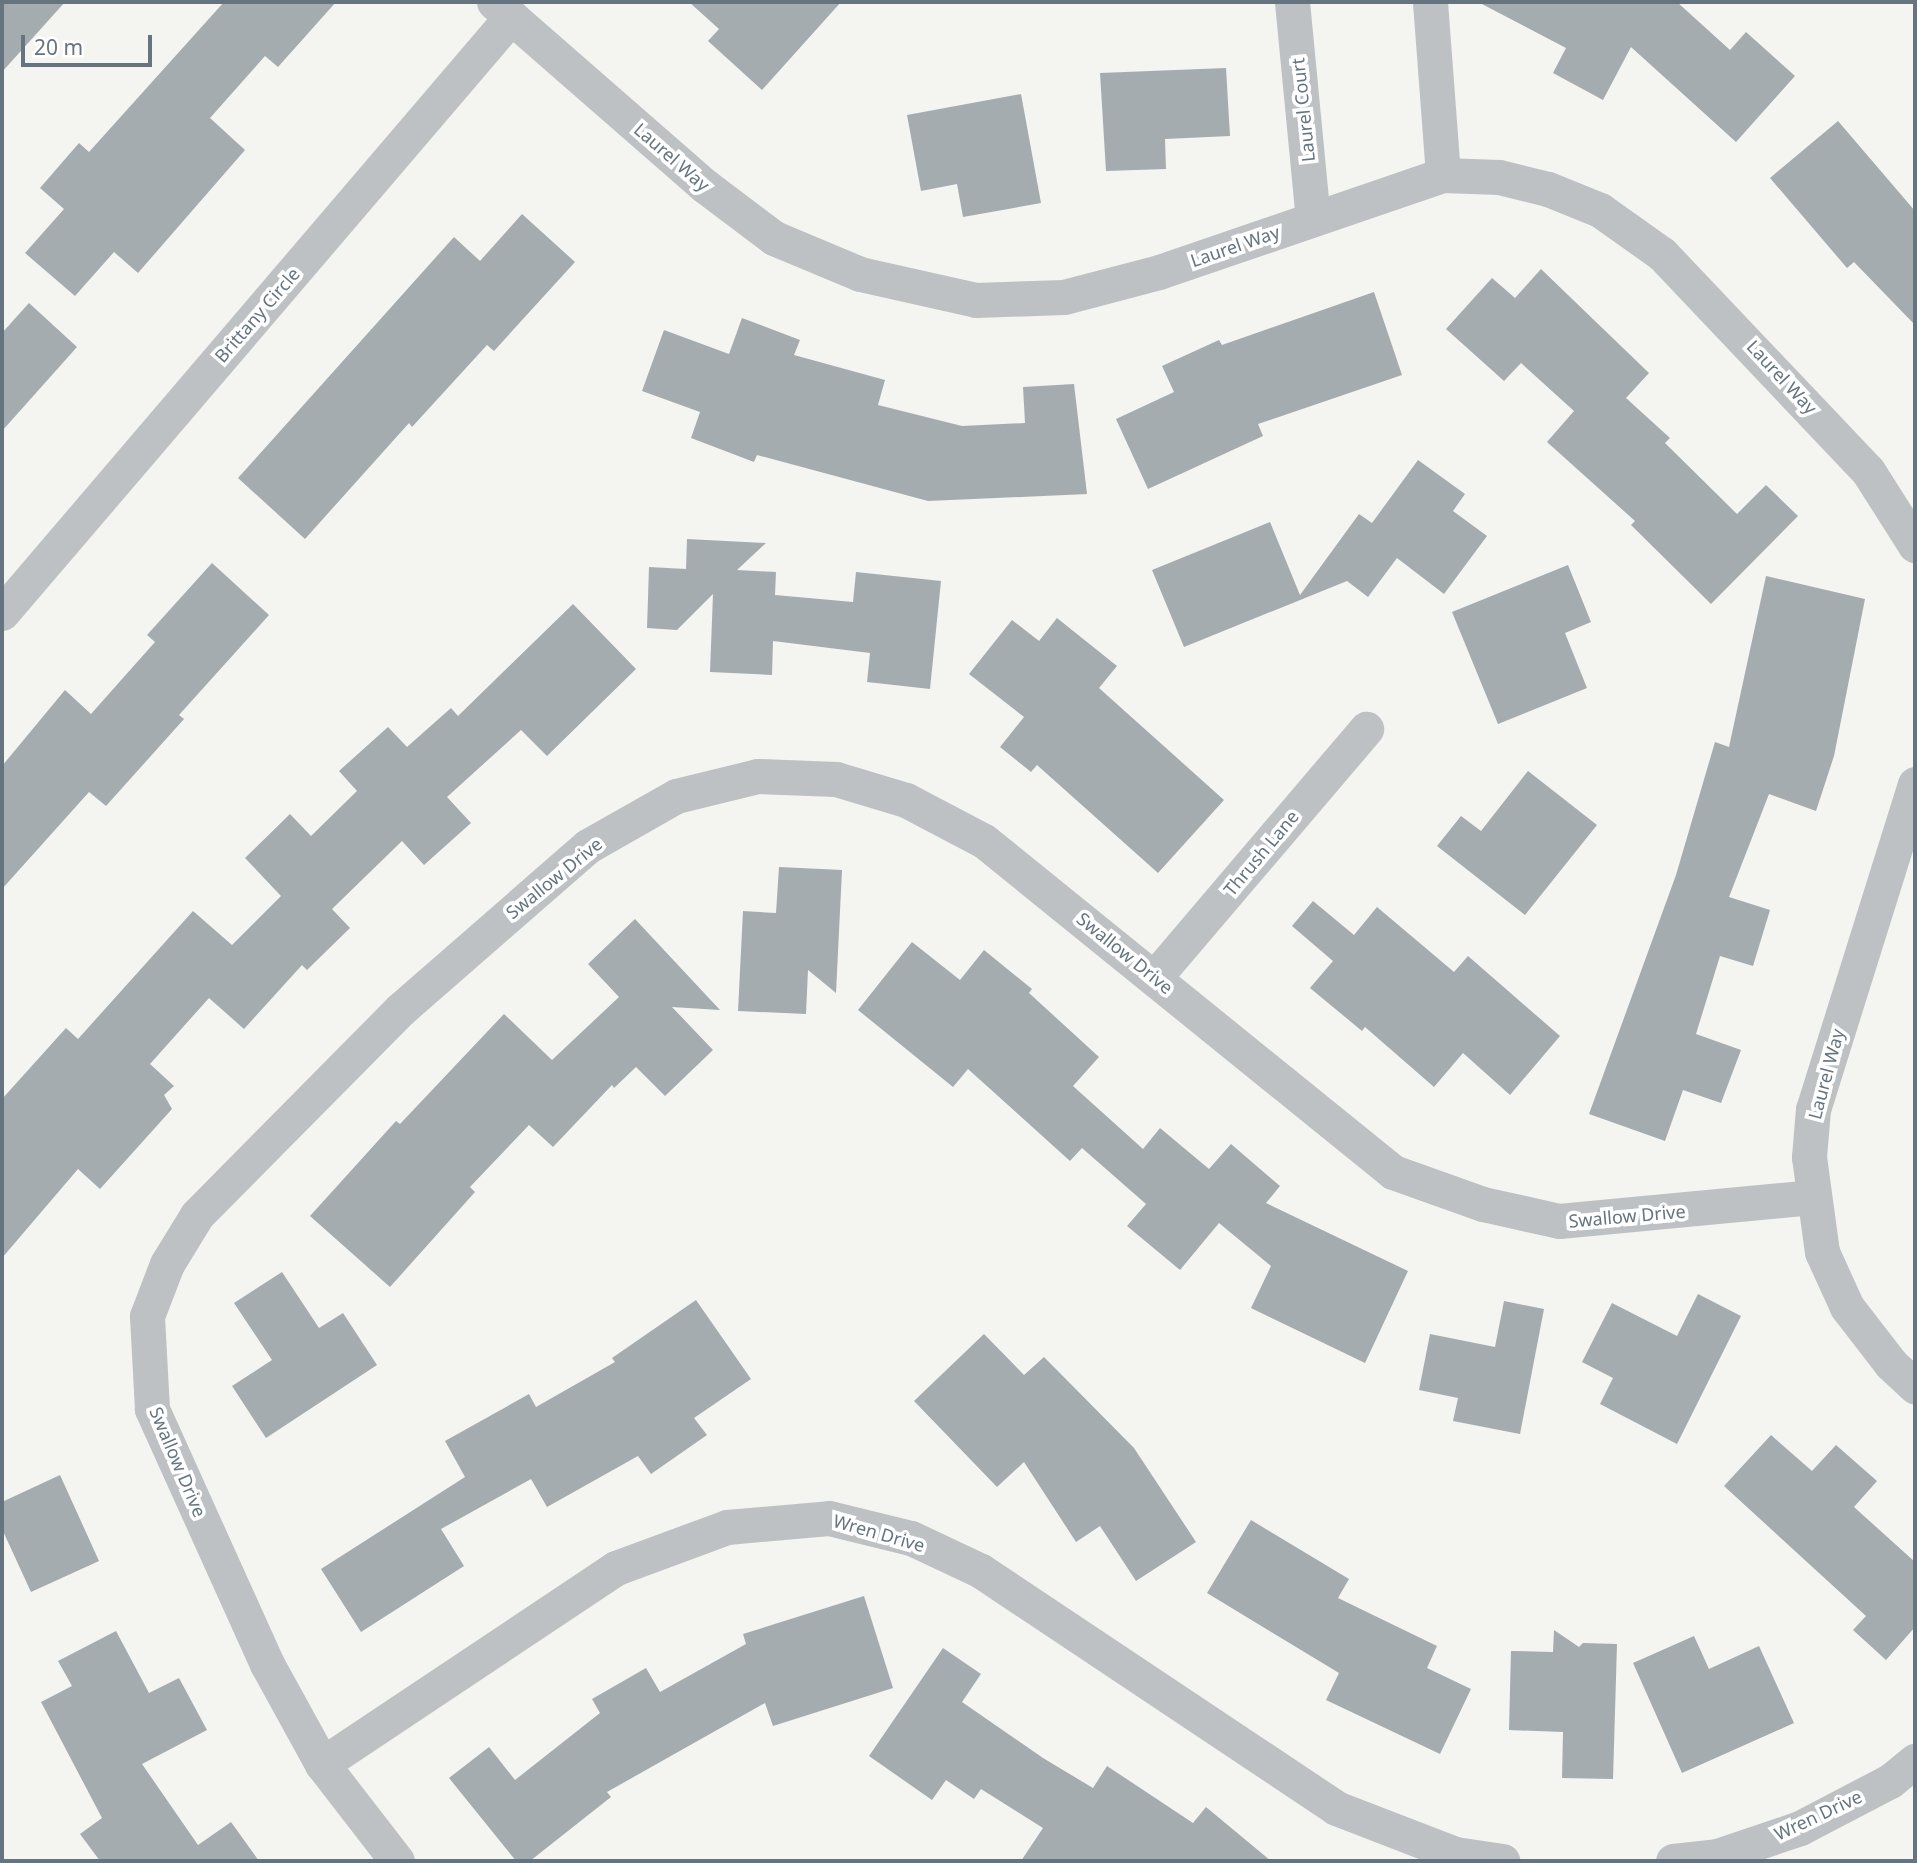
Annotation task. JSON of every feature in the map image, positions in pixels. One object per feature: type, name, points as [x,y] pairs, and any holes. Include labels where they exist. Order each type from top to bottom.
[{"type":"street","name":"Laurel Court","points":[[1292,2],[1314,219]]},
{"type":"street","points":[[1430,2],[1443,175]]},
{"type":"street","name":"Laurel Way","points":[[503,10],[705,186],[774,238],[860,274],[975,300],[1064,297],[1159,272],[1443,175],[1499,177],[1548,189],[1600,210],[1662,254],[1868,471],[1915,545]]},
{"type":"street","name":"Brittany Circle","points":[[2,613],[503,10]]},
{"type":"street","name":"Thrush Lane","points":[[1155,977],[1366,729]]},
{"type":"street","name":"Swallow Drive","points":[[397,1861],[322,1764],[267,1664],[152,1409],[147,1316],[167,1264],[197,1215],[401,1009],[588,846],[676,796],[758,776],[836,779],[906,800],[984,841],[1393,1172],[1483,1204],[1559,1221],[1812,1197]]},
{"type":"street","name":"Laurel Way","points":[[1915,784],[1813,1109],[1809,1157],[1812,1197],[1822,1252],[1847,1307],[1891,1364],[1915,1386]]},
{"type":"street","name":"Wren Drive","points":[[322,1764],[616,1568],[727,1527],[829,1518],[911,1538],[981,1571],[1336,1808],[1455,1854],[1502,1861]]},
{"type":"street","name":"Wren Drive","points":[[1673,1861],[1717,1856],[1800,1828],[1890,1781],[1915,1760]]},
{"type":"building","points":[[2,2],[65,2],[2,72]]},
{"type":"building","points":[[224,2],[336,2],[278,67],[265,56],[210,118],[245,150],[138,273],[114,252],[75,296],[25,253],[64,209],[40,188],[79,143],[89,152]]},
{"type":"building","points":[[689,2],[841,2],[762,90],[708,41],[719,29]]},
{"type":"building","points":[[1478,2],[1677,2],[1730,50],[1746,32],[1795,76],[1736,142],[1631,47],[1603,100],[1553,73],[1566,48]]},
{"type":"building","points":[[1226,68],[1230,136],[1165,139],[1166,169],[1106,171],[1100,73]]},
{"type":"building","points":[[1021,94],[1041,203],[963,217],[957,184],[921,191],[907,115]]},
{"type":"building","points":[[1838,121],[1915,211],[1915,325],[1854,262],[1847,268],[1770,178]]},
{"type":"building","points":[[522,214],[575,262],[494,351],[487,345],[412,427],[409,423],[305,539],[238,478],[454,237],[480,261]]},
{"type":"building","points":[[1541,269],[1649,373],[1626,398],[1670,438],[1665,443],[1737,514],[1766,485],[1798,516],[1711,604],[1631,525],[1635,521],[1547,442],[1574,411],[1521,363],[1504,381],[1446,329],[1492,278],[1515,298]]},
{"type":"building","points":[[1374,292],[1402,375],[1258,424],[1263,436],[1148,489],[1116,419],[1174,392],[1162,366],[1219,340],[1222,345]]},
{"type":"building","points":[[29,303],[77,347],[2,431],[2,333]]},
{"type":"building","points":[[742,318],[800,340],[794,355],[885,380],[878,405],[962,426],[1025,423],[1023,387],[1074,384],[1087,494],[928,501],[757,455],[754,462],[691,438],[700,412],[642,391],[664,330],[729,354]]},
{"type":"building","points":[[1418,460],[1465,494],[1453,511],[1487,536],[1444,594],[1397,558],[1368,597],[1347,581],[1184,647],[1152,570],[1270,522],[1300,595],[1359,514],[1372,523]]},
{"type":"building","points":[[687,539],[766,543],[737,570],[776,572],[775,595],[853,602],[856,572],[941,581],[930,689],[867,682],[870,653],[773,641],[772,675],[710,672],[713,594],[677,630],[647,628],[649,567],[686,569]]},
{"type":"building","points":[[212,563],[269,615],[179,715],[184,719],[106,806],[89,792],[2,889],[2,766],[65,690],[91,714],[155,642],[147,635]]},
{"type":"building","points":[[1568,565],[1591,622],[1565,633],[1587,688],[1498,724],[1452,612]]},
{"type":"building","points":[[1766,576],[1865,599],[1834,756],[1816,811],[1769,794],[1729,897],[1770,910],[1753,966],[1720,956],[1696,1034],[1741,1050],[1721,1103],[1683,1090],[1665,1141],[1589,1114],[1676,875],[1715,742],[1729,747]]},
{"type":"building","points":[[573,604],[636,669],[547,756],[521,730],[447,797],[471,823],[424,865],[402,841],[332,909],[350,928],[307,970],[302,965],[244,1029],[209,998],[150,1064],[174,1086],[164,1095],[172,1109],[100,1189],[78,1169],[2,1258],[2,1099],[66,1028],[78,1039],[193,911],[232,945],[281,896],[245,858],[290,814],[311,836],[357,791],[339,771],[388,727],[407,747],[451,708],[458,716]]},
{"type":"building","points":[[1057,618],[1117,666],[1099,688],[1224,800],[1158,873],[1037,765],[1031,772],[1000,747],[1024,717],[969,674],[1012,620],[1039,641]]},
{"type":"building","points":[[1528,771],[1597,825],[1525,915],[1437,846],[1461,816],[1481,831]]},
{"type":"building","points":[[779,867],[842,870],[836,993],[808,970],[806,1014],[738,1011],[743,911],[776,913]]},
{"type":"building","points":[[1313,901],[1354,935],[1377,907],[1454,972],[1468,956],[1560,1036],[1510,1095],[1463,1053],[1434,1087],[1365,1027],[1362,1031],[1310,988],[1333,961],[1292,926]]},
{"type":"building","points":[[635,919],[720,1010],[672,1007],[713,1050],[665,1096],[636,1067],[614,1088],[612,1085],[553,1147],[529,1125],[470,1187],[475,1192],[390,1287],[310,1216],[396,1121],[400,1124],[504,1014],[552,1060],[619,997],[588,964]]},
{"type":"building","points":[[912,942],[960,980],[984,950],[1032,989],[1029,993],[1099,1057],[1073,1086],[1143,1149],[1160,1128],[1209,1169],[1231,1144],[1280,1186],[1266,1203],[1408,1271],[1365,1363],[1251,1308],[1271,1266],[1219,1223],[1180,1270],[1127,1226],[1146,1204],[1082,1148],[1070,1161],[968,1069],[953,1087],[858,1010]]},
{"type":"building","points":[[282,1272],[319,1328],[343,1313],[377,1365],[266,1438],[232,1386],[272,1360],[234,1303]]},
{"type":"building","points":[[1698,1294],[1741,1316],[1677,1444],[1600,1404],[1613,1378],[1582,1362],[1612,1303],[1677,1336]]},
{"type":"building","points":[[696,1300],[751,1379],[694,1418],[707,1435],[651,1474],[638,1456],[547,1507],[531,1479],[441,1529],[464,1566],[361,1632],[321,1569],[465,1477],[445,1441],[529,1394],[536,1407],[615,1362],[612,1358]]},
{"type":"building","points":[[1504,1301],[1544,1309],[1520,1434],[1453,1421],[1458,1398],[1419,1390],[1430,1334],[1495,1347]]},
{"type":"building","points":[[984,1334],[1024,1375],[1044,1357],[1134,1448],[1196,1542],[1136,1581],[1100,1526],[1076,1542],[1024,1462],[997,1487],[914,1401]]},
{"type":"building","points":[[1771,1435],[1812,1471],[1836,1445],[1877,1481],[1854,1507],[1915,1562],[1915,1627],[1886,1660],[1853,1630],[1866,1616],[1724,1486]]},
{"type":"building","points":[[60,1475],[99,1561],[31,1592],[2,1529],[2,1502]]},
{"type":"building","points":[[1251,1520],[1349,1579],[1338,1598],[1437,1646],[1427,1668],[1471,1689],[1440,1754],[1326,1700],[1339,1673],[1207,1593]]},
{"type":"building","points":[[864,1596],[893,1688],[773,1726],[765,1703],[607,1792],[611,1797],[530,1861],[516,1861],[449,1778],[489,1747],[515,1780],[600,1713],[592,1699],[646,1668],[660,1692],[746,1644],[743,1634]]},
{"type":"building","points":[[1554,1630],[1579,1647],[1583,1643],[1617,1644],[1613,1779],[1562,1778],[1563,1732],[1509,1730],[1511,1651],[1553,1652]]},
{"type":"building","points":[[116,1631],[149,1693],[179,1678],[207,1730],[142,1764],[198,1845],[231,1822],[259,1861],[100,1861],[80,1834],[102,1818],[41,1702],[72,1686],[58,1661]]},
{"type":"building","points":[[1694,1636],[1709,1669],[1759,1646],[1794,1723],[1682,1773],[1633,1663]]},
{"type":"building","points":[[943,1648],[981,1674],[962,1702],[1043,1758],[1093,1788],[1107,1766],[1193,1823],[1206,1807],[1271,1861],[1021,1861],[1043,1828],[981,1789],[974,1799],[946,1780],[932,1800],[869,1756]]}]
